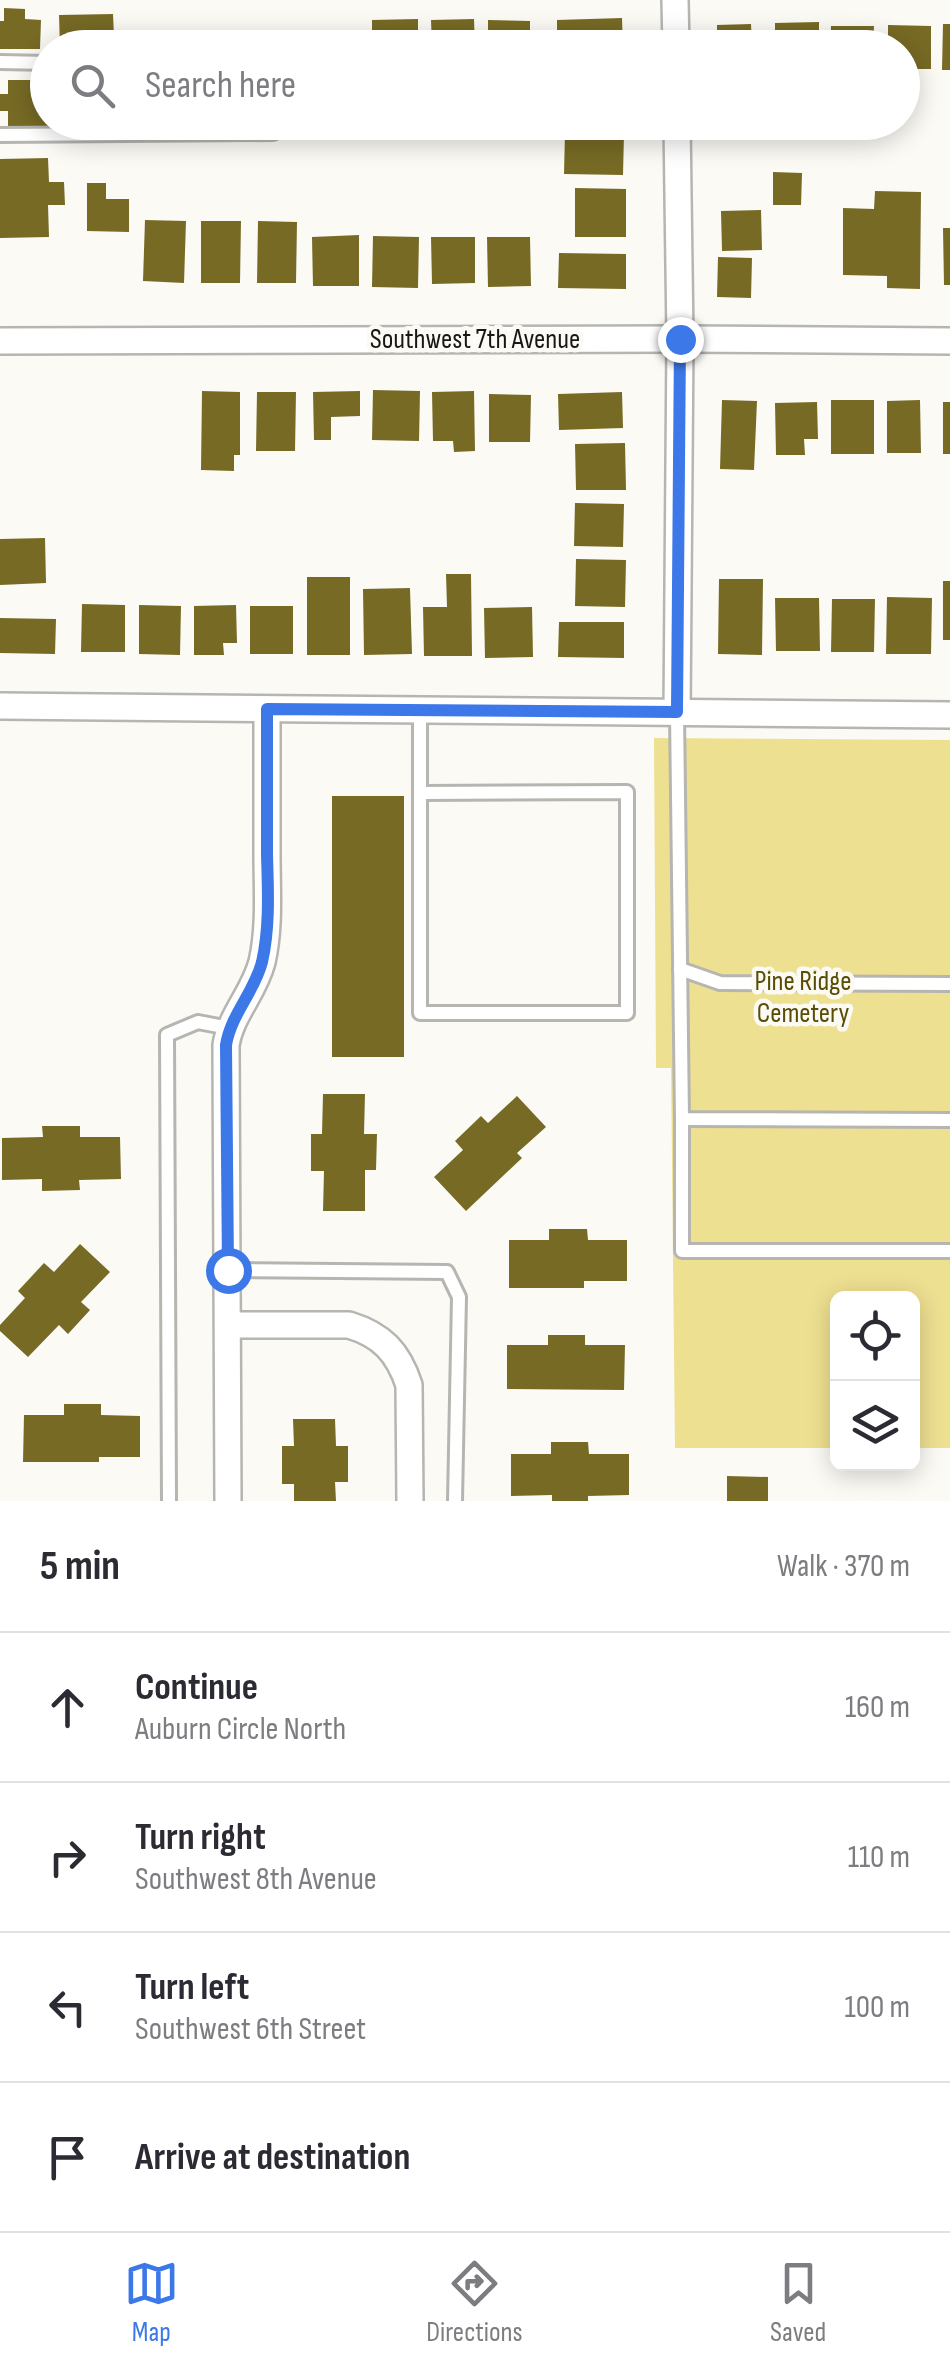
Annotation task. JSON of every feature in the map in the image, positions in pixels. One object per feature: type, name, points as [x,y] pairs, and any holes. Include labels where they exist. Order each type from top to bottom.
[{"type":"street","points":[[675,0],[676,30]]},
{"type":"street","points":[[677,140],[677,712]]},
{"type":"street","name":"Southwest 7th Avenue","points":[[0,341],[950,341]]},
{"type":"street","points":[[0,706],[950,715]]},
{"type":"street","points":[[228,1501],[226,1045],[228,1028],[256,980],[268,922],[267,709]]},
{"type":"street","points":[[228,1325],[349,1325],[381,1339],[394,1352],[409,1384],[410,1501]]},
{"type":"lane","points":[[0,62],[30,63]]},
{"type":"lane","points":[[0,135],[30,135]]},
{"type":"lane","points":[[420,710],[420,792],[420,1013],[627,1012],[627,792],[420,792]]},
{"type":"lane","points":[[677,712],[682,1251],[950,1251]]},
{"type":"lane","points":[[680,968],[720,983],[950,984]]},
{"type":"lane","points":[[169,1501],[168,1034],[198,1022],[228,1028]]},
{"type":"lane","points":[[682,1119],[950,1120]]},
{"type":"lane","points":[[228,1270],[446,1272],[459,1297],[455,1501]]},
{"type":"green space","name":"Pine Ridge Cemetery","points":[[654,738],[950,740],[950,1448],[920,1448],[920,1291],[830,1291],[830,1448],[675,1448],[671,1068],[656,1068]]},
{"type":"building","points":[[4,8],[25,9],[25,19],[41,20],[41,30],[30,30],[30,49],[0,49],[0,21],[4,21]]},
{"type":"building","points":[[113,14],[114,30],[59,30],[59,15]]},
{"type":"building","points":[[622,18],[622,30],[557,30],[557,20]]},
{"type":"building","points":[[418,19],[418,30],[372,30],[372,20]]},
{"type":"building","points":[[474,19],[474,30],[431,30],[431,20]]},
{"type":"building","points":[[488,20],[530,21],[530,30],[488,30]]},
{"type":"building","points":[[819,22],[819,30],[775,30],[775,23]]},
{"type":"building","points":[[751,24],[751,30],[717,30],[717,25]]},
{"type":"building","points":[[943,24],[950,24],[950,70],[942,70]]},
{"type":"building","points":[[888,25],[931,26],[931,69],[920,69],[920,30],[888,30]]},
{"type":"building","points":[[831,26],[874,26],[874,30],[831,30]]},
{"type":"building","points":[[8,80],[30,80],[30,126],[8,126],[8,111],[0,111],[0,94],[8,94]]},
{"type":"building","points":[[565,140],[624,140],[623,175],[564,174]]},
{"type":"building","points":[[48,158],[49,182],[64,182],[65,205],[48,205],[49,237],[0,238],[0,159]]},
{"type":"building","points":[[773,172],[802,173],[801,205],[773,205]]},
{"type":"building","points":[[87,183],[106,183],[106,199],[129,199],[129,232],[87,231]]},
{"type":"building","points":[[575,188],[626,189],[626,237],[575,237]]},
{"type":"building","points":[[875,191],[921,192],[920,289],[887,288],[887,276],[843,275],[843,208],[874,209]]},
{"type":"building","points":[[761,210],[762,250],[722,251],[721,211]]},
{"type":"building","points":[[145,220],[186,221],[184,283],[143,281]]},
{"type":"building","points":[[201,221],[241,221],[240,283],[201,283]]},
{"type":"building","points":[[258,221],[297,222],[296,283],[257,283]]},
{"type":"building","points":[[943,228],[950,228],[950,285],[944,285]]},
{"type":"building","points":[[359,235],[359,286],[313,286],[312,237]]},
{"type":"building","points":[[373,236],[419,237],[418,288],[372,287]]},
{"type":"building","points":[[431,237],[475,237],[475,283],[432,284]]},
{"type":"building","points":[[487,237],[530,237],[531,286],[488,287]]},
{"type":"building","points":[[559,253],[626,254],[626,289],[558,288]]},
{"type":"building","points":[[718,257],[752,258],[751,298],[717,297]]},
{"type":"building","points":[[373,390],[420,391],[419,441],[372,440]]},
{"type":"building","points":[[202,391],[240,392],[240,455],[234,455],[234,471],[201,470]]},
{"type":"building","points":[[360,391],[360,416],[331,417],[331,440],[314,440],[313,392]]},
{"type":"building","points":[[474,391],[475,451],[454,452],[453,441],[433,441],[432,392]]},
{"type":"building","points":[[257,392],[296,392],[295,451],[256,451]]},
{"type":"building","points":[[622,392],[623,428],[559,430],[558,394]]},
{"type":"building","points":[[489,394],[531,395],[530,442],[489,442]]},
{"type":"building","points":[[722,400],[757,401],[754,470],[720,469]]},
{"type":"building","points":[[831,400],[874,400],[874,454],[831,454]]},
{"type":"building","points":[[920,400],[921,453],[887,453],[887,401]]},
{"type":"building","points":[[817,402],[818,439],[804,439],[805,455],[776,455],[775,403]]},
{"type":"building","points":[[943,402],[950,402],[950,454],[943,454]]},
{"type":"building","points":[[625,443],[626,490],[576,490],[575,444]]},
{"type":"building","points":[[575,503],[624,504],[623,547],[574,546]]},
{"type":"building","points":[[45,538],[46,583],[0,585],[0,539]]},
{"type":"building","points":[[576,559],[626,560],[625,607],[575,606]]},
{"type":"building","points":[[446,574],[471,574],[472,656],[424,656],[423,607],[447,607]]},
{"type":"building","points":[[307,577],[350,577],[350,655],[307,655]]},
{"type":"building","points":[[719,579],[763,579],[762,655],[718,654]]},
{"type":"building","points":[[943,581],[950,581],[950,640],[943,640]]},
{"type":"building","points":[[410,588],[412,654],[364,655],[363,589]]},
{"type":"building","points":[[887,597],[932,598],[931,654],[886,654]]},
{"type":"building","points":[[775,598],[819,598],[820,651],[776,651]]},
{"type":"building","points":[[832,599],[875,599],[874,652],[831,652]]},
{"type":"building","points":[[82,604],[125,605],[125,652],[81,652]]},
{"type":"building","points":[[139,605],[181,606],[180,655],[139,654]]},
{"type":"building","points":[[236,605],[237,643],[223,643],[224,655],[194,655],[194,606]]},
{"type":"building","points":[[250,606],[293,606],[293,654],[250,654]]},
{"type":"building","points":[[532,607],[533,657],[485,658],[484,608]]},
{"type":"building","points":[[0,618],[56,619],[55,654],[0,653]]},
{"type":"building","points":[[559,622],[624,622],[624,658],[558,657]]},
{"type":"building","points":[[332,796],[404,796],[404,1057],[332,1057]]},
{"type":"building","points":[[323,1094],[365,1094],[364,1134],[377,1134],[376,1170],[365,1170],[365,1211],[323,1211],[324,1171],[311,1171],[311,1134],[322,1134]]},
{"type":"building","points":[[517,1096],[546,1127],[517,1153],[522,1158],[466,1211],[434,1177],[463,1150],[455,1141],[481,1116],[488,1123]]},
{"type":"building","points":[[42,1126],[80,1126],[80,1137],[120,1137],[121,1179],[79,1180],[80,1190],[42,1191],[42,1179],[2,1180],[2,1138],[43,1137]]},
{"type":"building","points":[[549,1229],[587,1229],[588,1240],[627,1240],[627,1281],[584,1281],[584,1288],[509,1288],[509,1240],[549,1240]]},
{"type":"building","points":[[80,1244],[110,1272],[81,1302],[90,1310],[68,1334],[59,1325],[28,1357],[0,1331],[0,1325],[25,1298],[18,1291],[44,1263],[54,1272]]},
{"type":"building","points":[[548,1335],[585,1335],[585,1345],[625,1345],[624,1390],[507,1389],[507,1345],[548,1345]]},
{"type":"building","points":[[64,1404],[101,1404],[101,1415],[140,1416],[140,1457],[99,1457],[99,1462],[23,1462],[24,1415],[64,1415]]},
{"type":"building","points":[[293,1419],[335,1419],[336,1446],[348,1446],[348,1482],[335,1482],[336,1501],[294,1501],[294,1484],[282,1484],[282,1446],[294,1446]]},
{"type":"building","points":[[551,1442],[588,1442],[589,1454],[629,1454],[629,1495],[588,1496],[588,1501],[552,1501],[552,1495],[511,1496],[511,1454],[551,1454]]},
{"type":"building","points":[[727,1476],[768,1477],[768,1501],[727,1501]]},
{"type":"route","points":[[228,1270],[226,1045],[228,1028],[256,980],[268,922],[267,709],[677,712],[680,339]]}]
